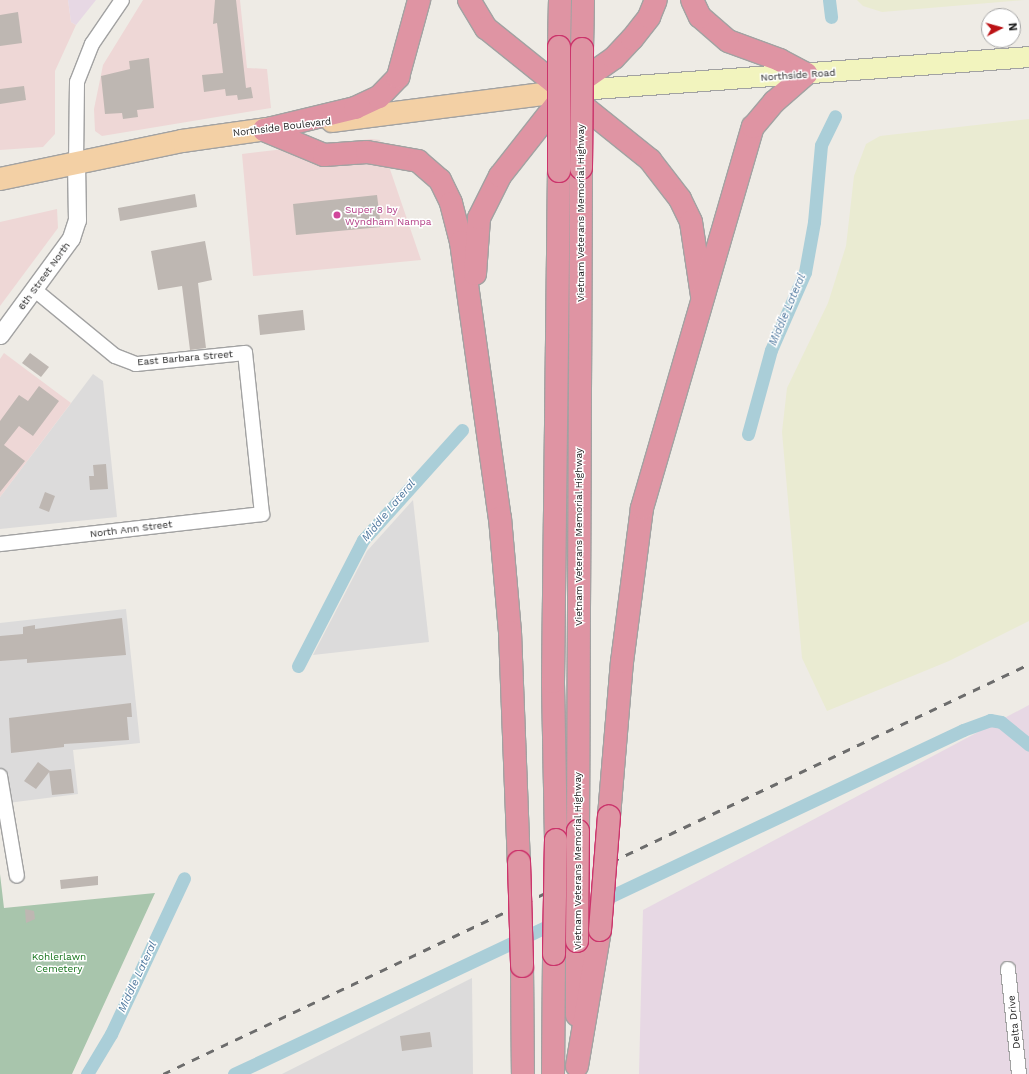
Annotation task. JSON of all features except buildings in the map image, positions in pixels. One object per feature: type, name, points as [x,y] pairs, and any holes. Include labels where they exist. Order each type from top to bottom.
[{"type":"highway","points":[[264,130],[355,108],[378,96],[398,77],[419,0]]},
{"type":"highway","points":[[469,0],[486,28],[567,91],[650,160],[680,199],[697,249],[702,297]]},
{"type":"highway","points":[[553,1074],[556,840],[553,682],[560,0]]},
{"type":"highway","name":"Vietnam Veterans Memorial Highway","points":[[577,1070],[583,0]]},
{"type":"highway","points":[[475,345],[479,218],[500,176],[567,91],[614,58],[649,17],[656,0]]},
{"type":"highway","points":[[577,1070],[600,930],[622,662],[642,508],[702,297],[716,266],[753,127],[774,102],[806,74],[780,60],[728,41],[700,17],[692,0]]},
{"type":"highway","points":[[264,130],[324,155],[367,152],[418,161],[440,180],[451,203],[461,242],[500,518],[509,616],[519,862],[523,1074]]},
{"type":"main road","name":"Northside Road","points":[[567,91],[1029,57]]},
{"type":"main road","name":"Northside Boulevard","points":[[0,179],[182,141],[567,91]]},
{"type":"street","points":[[76,164],[77,82],[92,44],[122,0]]},
{"type":"street","name":"6th Street North","points":[[0,335],[67,244],[77,220],[76,164]]},
{"type":"street","name":"East Barbara Street","points":[[34,290],[115,356],[136,364],[245,353],[262,514]]},
{"type":"street","name":"North Ann Street","points":[[0,544],[262,514]]},
{"type":"street","points":[[0,776],[17,876]]},
{"type":"street","name":"Delta Drive","points":[[1008,969],[1019,1074]]},
{"type":"shaded area","points":[[0,0],[68,0],[71,22],[76,25],[55,71],[55,134],[43,147],[0,150]]},
{"type":"shaded area","points":[[68,0],[96,0],[76,25],[71,22]]},
{"type":"shaded area","points":[[143,0],[240,0],[247,68],[267,69],[271,108],[102,136],[95,131],[94,109],[103,65]]},
{"type":"shaded area","points":[[371,139],[380,140],[421,260],[253,276],[242,154]]},
{"type":"shaded area","points":[[57,209],[58,228],[0,306],[0,222]]},
{"type":"shaded area","points":[[4,353],[71,403],[0,497],[0,359]]},
{"type":"shaded area","points":[[93,374],[103,381],[117,517],[0,529],[0,497]]},
{"type":"shaded area","points":[[413,500],[429,642],[313,655],[367,551]]},
{"type":"shaded area","points":[[126,609],[140,743],[73,750],[78,794],[0,804],[0,623]]},
{"type":"shaded area","points":[[1029,705],[1029,1074],[639,1074],[643,910]]},
{"type":"shaded area","points":[[472,978],[473,1074],[282,1074]]},
{"type":"green space","points":[[857,0],[1024,0],[882,12],[863,6]]},
{"type":"green space","points":[[1029,119],[1029,621],[949,661],[827,711],[802,658],[782,432],[787,388],[828,303],[846,246],[854,176],[866,144],[880,136]]},
{"type":"green space","name":"Kohlerlawn Cemetery","points":[[0,874],[4,908],[155,893],[72,1074],[0,1074]]},
{"type":"waterway","name":"Middle Lateral","points":[[829,0],[831,17]]},
{"type":"waterway","name":"Middle Lateral","points":[[748,434],[771,350],[805,272],[814,222],[821,145],[835,116]]},
{"type":"waterway","name":"Middle Lateral","points":[[298,666],[363,540],[462,430]]},
{"type":"waterway","points":[[234,1074],[963,730],[990,720],[1001,722],[1029,745]]},
{"type":"waterway","name":"Middle Lateral","points":[[87,1074],[111,1034],[184,878]]},
{"type":"railway","points":[[163,1074],[1029,664]]},
{"type":"place","name":"Super 8 by Wyndham Nampa","points":[[337,215]]}]
